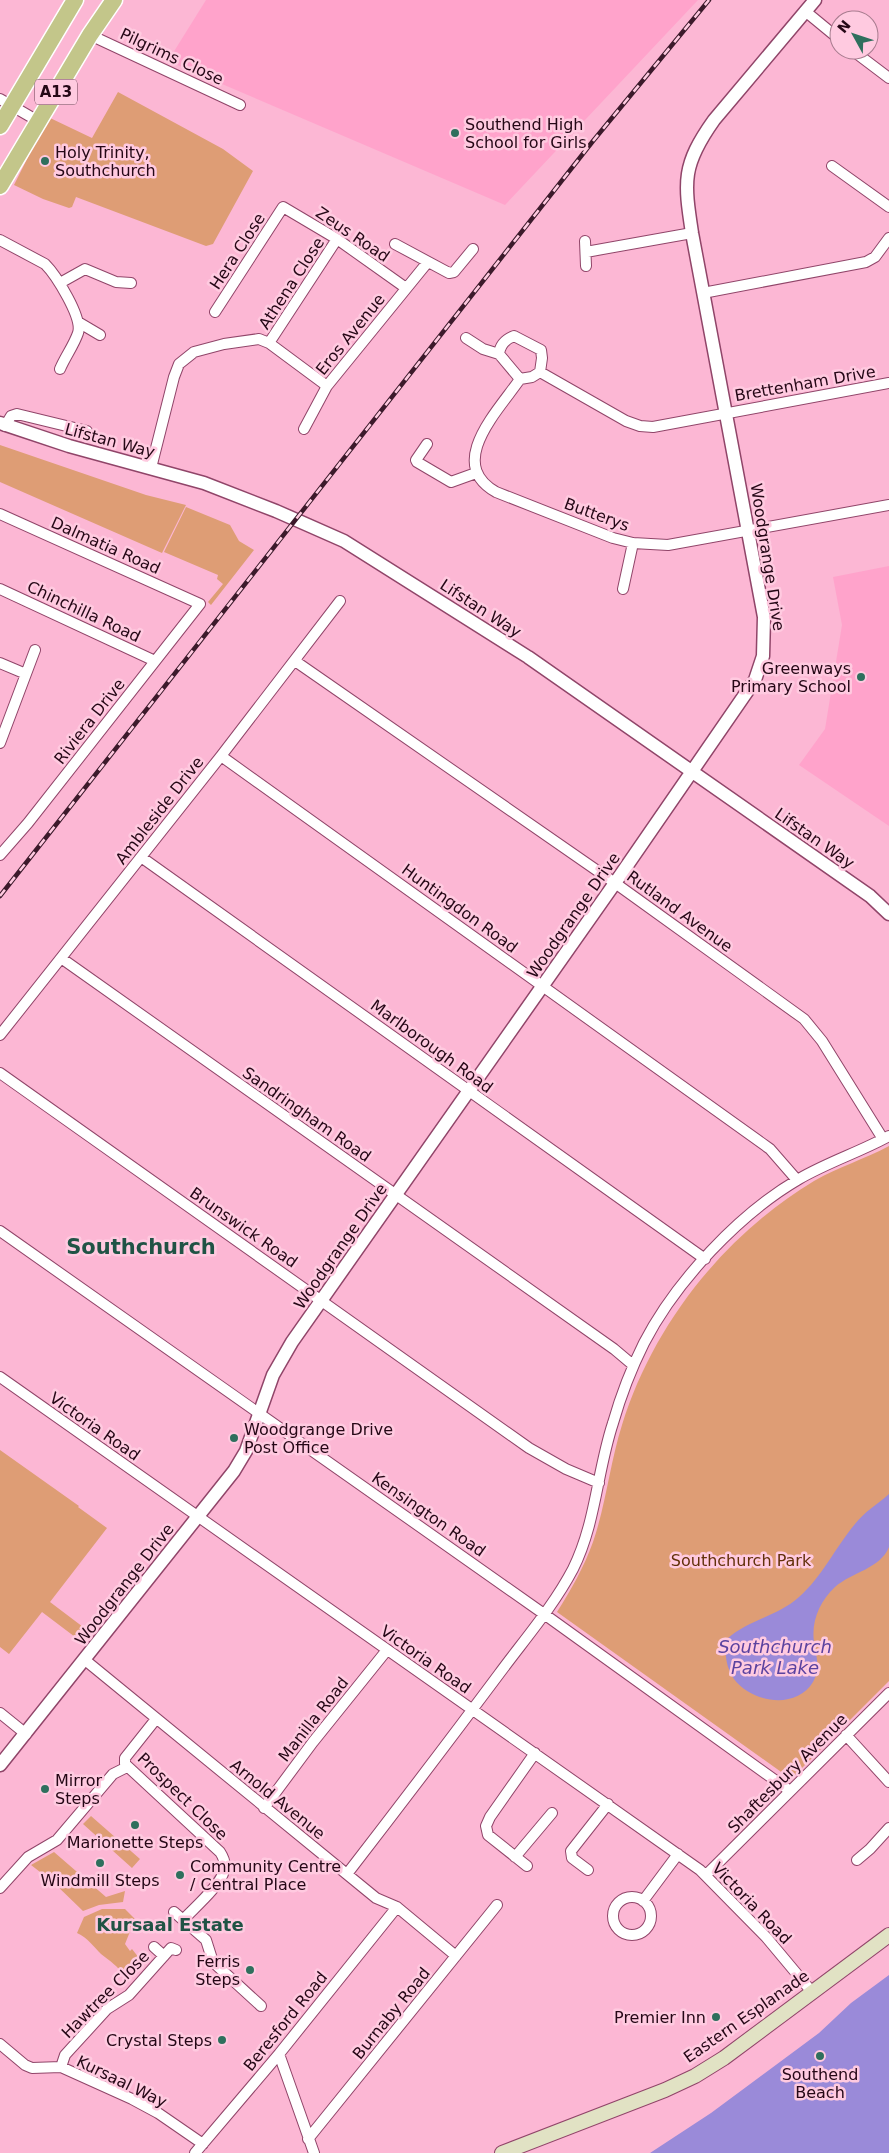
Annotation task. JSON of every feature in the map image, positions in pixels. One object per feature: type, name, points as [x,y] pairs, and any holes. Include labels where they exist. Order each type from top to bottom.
[{"type":"main road","name":"A13","points":[[0,126],[6,102],[75,0]]},
{"type":"main road","name":"A13","points":[[0,186],[90,35],[114,0]]},
{"type":"main road","name":"Eastern Esplanade","points":[[502,2153],[665,2090],[695,2076],[724,2058],[889,1935]]},
{"type":"street","name":"Woodgrange Drive","points":[[0,1765],[240,1463],[278,1364],[755,680],[763,656],[764,617],[692,233],[686,185],[693,152],[714,120],[815,0]]},
{"type":"street","points":[[806,12],[829,31]]},
{"type":"street","name":"Pilgrims Close","points":[[90,35],[240,105]]},
{"type":"street","points":[[865,60],[889,78]]},
{"type":"street","points":[[6,102],[38,121]]},
{"type":"street","points":[[832,166],[889,207]]},
{"type":"street","name":"Zeus Road","points":[[283,207],[337,239],[406,288]]},
{"type":"street","name":"Hera Close","points":[[215,312],[283,207]]},
{"type":"street","points":[[586,252],[692,233]]},
{"type":"street","points":[[703,293],[866,262],[875,257],[889,238]]},
{"type":"street","name":"Athena Close","points":[[269,343],[337,239]]},
{"type":"street","points":[[0,240],[44,264],[60,283],[78,322],[78,332],[60,369]]},
{"type":"street","points":[[585,241],[586,266]]},
{"type":"street","points":[[394,244],[449,273],[454,272],[473,249]]},
{"type":"street","name":"Eros Avenue","points":[[304,430],[327,386],[428,263]]},
{"type":"street","points":[[60,283],[85,269],[116,282],[131,283]]},
{"type":"street","points":[[78,322],[100,336]]},
{"type":"street","points":[[427,444],[416,460],[417,462],[445,479],[456,482],[476,473],[474,460],[477,441],[520,379],[532,377],[540,372],[541,350],[521,338],[514,336],[509,338],[504,342],[499,354]]},
{"type":"street","points":[[466,338],[484,349],[499,354],[520,379]]},
{"type":"street","points":[[151,468],[174,377],[179,364],[194,352],[224,344],[259,339],[269,343],[327,386]]},
{"type":"street","points":[[540,372],[626,421],[640,426],[653,427],[726,412]]},
{"type":"street","name":"Brettenham Drive","points":[[726,412],[889,383]]},
{"type":"street","name":"Lifstan Way","points":[[87,431],[17,414],[11,416],[3,425],[69,446],[204,483],[276,511],[344,541],[528,657],[848,880],[888,911]]},
{"type":"street","name":"Butterys","points":[[476,473],[481,481],[496,492],[613,538],[633,543],[668,545],[889,505]]},
{"type":"street","name":"Dalmatia Road","points":[[0,514],[200,604]]},
{"type":"street","points":[[623,589],[633,543]]},
{"type":"street","name":"Chinchilla Road","points":[[0,589],[155,661]]},
{"type":"street","name":"Ambleside Drive","points":[[0,1035],[221,756],[340,601]]},
{"type":"street","name":"Riviera Drive","points":[[0,854],[28,823],[200,604]]},
{"type":"street","points":[[0,741],[35,650]]},
{"type":"street","name":"Rutland Avenue","points":[[295,661],[615,883],[804,1019],[830,1052],[886,1138]]},
{"type":"street","points":[[0,663],[26,674]]},
{"type":"street","name":"Huntingdon Road","points":[[221,756],[770,1149],[798,1180]]},
{"type":"street","name":"Marlborough Road","points":[[141,857],[705,1259]]},
{"type":"street","name":"Sandringham Road","points":[[61,958],[634,1365]]},
{"type":"street","name":"Brunswick Road","points":[[0,1073],[529,1448],[566,1469],[599,1483]]},
{"type":"street","points":[[346,1874],[473,1710],[544,1614],[574,1566],[591,1519],[610,1432],[634,1365],[656,1322],[678,1292],[705,1259],[761,1206],[798,1180],[886,1138]]},
{"type":"street","name":"Kensington Road","points":[[0,1231],[260,1412],[790,1791]]},
{"type":"street","name":"Victoria Road","points":[[0,1377],[608,1804],[706,1875],[766,1937],[812,1992]]},
{"type":"street","name":"Manilla Road","points":[[264,1808],[313,1742],[387,1650]]},
{"type":"street","name":"Arnold Avenue","points":[[84,1660],[376,1898],[397,1907],[456,1956]]},
{"type":"street","name":"Shaftesbury Avenue","points":[[706,1875],[889,1693]]},
{"type":"street","points":[[0,1713],[26,1734]]},
{"type":"street","name":"Prospect Close","points":[[156,1719],[125,1758],[127,1767],[223,1856],[225,1865],[222,1877],[183,1920]]},
{"type":"street","points":[[846,1735],[889,1782]]},
{"type":"street","points":[[527,1866],[488,1835],[486,1826],[490,1816],[535,1753]]},
{"type":"street","points":[[0,1888],[28,1857],[57,1840],[113,1774],[127,1767]]},
{"type":"street","points":[[588,1870],[572,1858],[571,1851],[608,1804]]},
{"type":"street","points":[[515,1857],[552,1813]]},
{"type":"street","points":[[857,1860],[889,1828]]},
{"type":"street","points":[[643,1901],[678,1854]]},
{"type":"street","name":"Burnaby Road","points":[[308,2139],[497,1905]]},
{"type":"street","name":"Beresford Road","points":[[195,2153],[279,2054],[397,1907]]},
{"type":"street","points":[[174,1912],[206,1940],[214,1962],[261,2006]]},
{"type":"street","points":[[154,1947],[164,1956]]},
{"type":"street","name":"Hawtree Close","points":[[61,2067],[65,2055],[106,2009],[129,1995],[171,1948],[176,1950]]},
{"type":"street","name":"Kursaal Way","points":[[0,2044],[25,2066],[32,2068],[61,2067],[132,2099],[158,2112],[203,2144]]},
{"type":"street","points":[[279,2054],[314,2153]]},
{"type":"shaded area","name":"Southend High School for Girls","points":[[206,0],[698,0],[505,205],[168,61]]},
{"type":"shaded area","name":"Greenways Primary School","points":[[889,566],[889,826],[799,765],[825,729],[842,625],[833,577]]},
{"type":"green space","points":[[118,92],[223,149],[253,171],[213,244],[206,246],[76,197],[72,207],[69,208],[43,199],[14,185],[48,117],[92,138]]},
{"type":"green space","points":[[0,445],[146,495],[186,505],[162,553],[0,482]]},
{"type":"green space","points":[[186,507],[230,525],[239,541],[254,550],[211,605],[208,602],[223,584],[217,579],[218,575],[164,552]]},
{"type":"green space","name":"Southchurch Park","points":[[889,1146],[889,1681],[791,1779],[557,1612],[577,1578],[593,1542],[618,1439],[635,1388],[652,1352],[673,1318],[696,1286],[722,1256],[750,1228],[781,1203],[823,1176]]},
{"type":"green space","points":[[0,1450],[107,1528],[50,1602],[91,1633],[83,1643],[42,1612],[9,1654],[0,1647]]},
{"type":"green space","points":[[91,1816],[140,1859],[132,1868],[83,1824]]},
{"type":"green space","points":[[54,1852],[106,1897],[125,1891],[123,1902],[99,1905],[83,1911],[53,1882],[31,1865]]},
{"type":"green space","points":[[102,1909],[125,1909],[135,1919],[125,1944],[139,1958],[124,1976],[116,1966],[77,1933],[84,1917]]},
{"type":"water","name":"Southchurch Park Lake","points":[[889,1494],[889,1547],[885,1554],[872,1565],[835,1587],[821,1605],[815,1619],[813,1634],[817,1657],[817,1672],[813,1682],[796,1697],[785,1700],[762,1698],[742,1687],[734,1679],[727,1665],[727,1639],[744,1627],[782,1609],[799,1597],[815,1581],[859,1520]]},
{"type":"water","name":"Southend Beach","points":[[889,1975],[889,2153],[650,2153],[711,2113],[819,2033],[851,2003]]},
{"type":"railway","points":[[0,896],[593,141],[709,0]]},
{"type":"place","name":"Southend High School for Girls","points":[[455,133]]},
{"type":"place","name":"Holy Trinity, Southchurch","points":[[45,161]]},
{"type":"place","name":"Greenways Primary School","points":[[861,677]]},
{"type":"place","name":"Woodgrange Drive Post Office","points":[[234,1438]]},
{"type":"place","name":"Mirror Steps","points":[[45,1789]]},
{"type":"place","name":"Marionette Steps","points":[[135,1825]]},
{"type":"place","name":"Windmill Steps","points":[[100,1863]]},
{"type":"place","name":"Community Centre / Central Place","points":[[180,1875]]},
{"type":"place","name":"Ferris Steps","points":[[250,1970]]},
{"type":"place","name":"Premier Inn","points":[[716,2017]]},
{"type":"place","name":"Crystal Steps","points":[[222,2040]]},
{"type":"place","name":"Southend Beach","points":[[820,2056]]},
{"type":"district","name":"Southchurch","points":[[141,1247]]},
{"type":"district","name":"Kursaal Estate","points":[[170,1925]]}]
